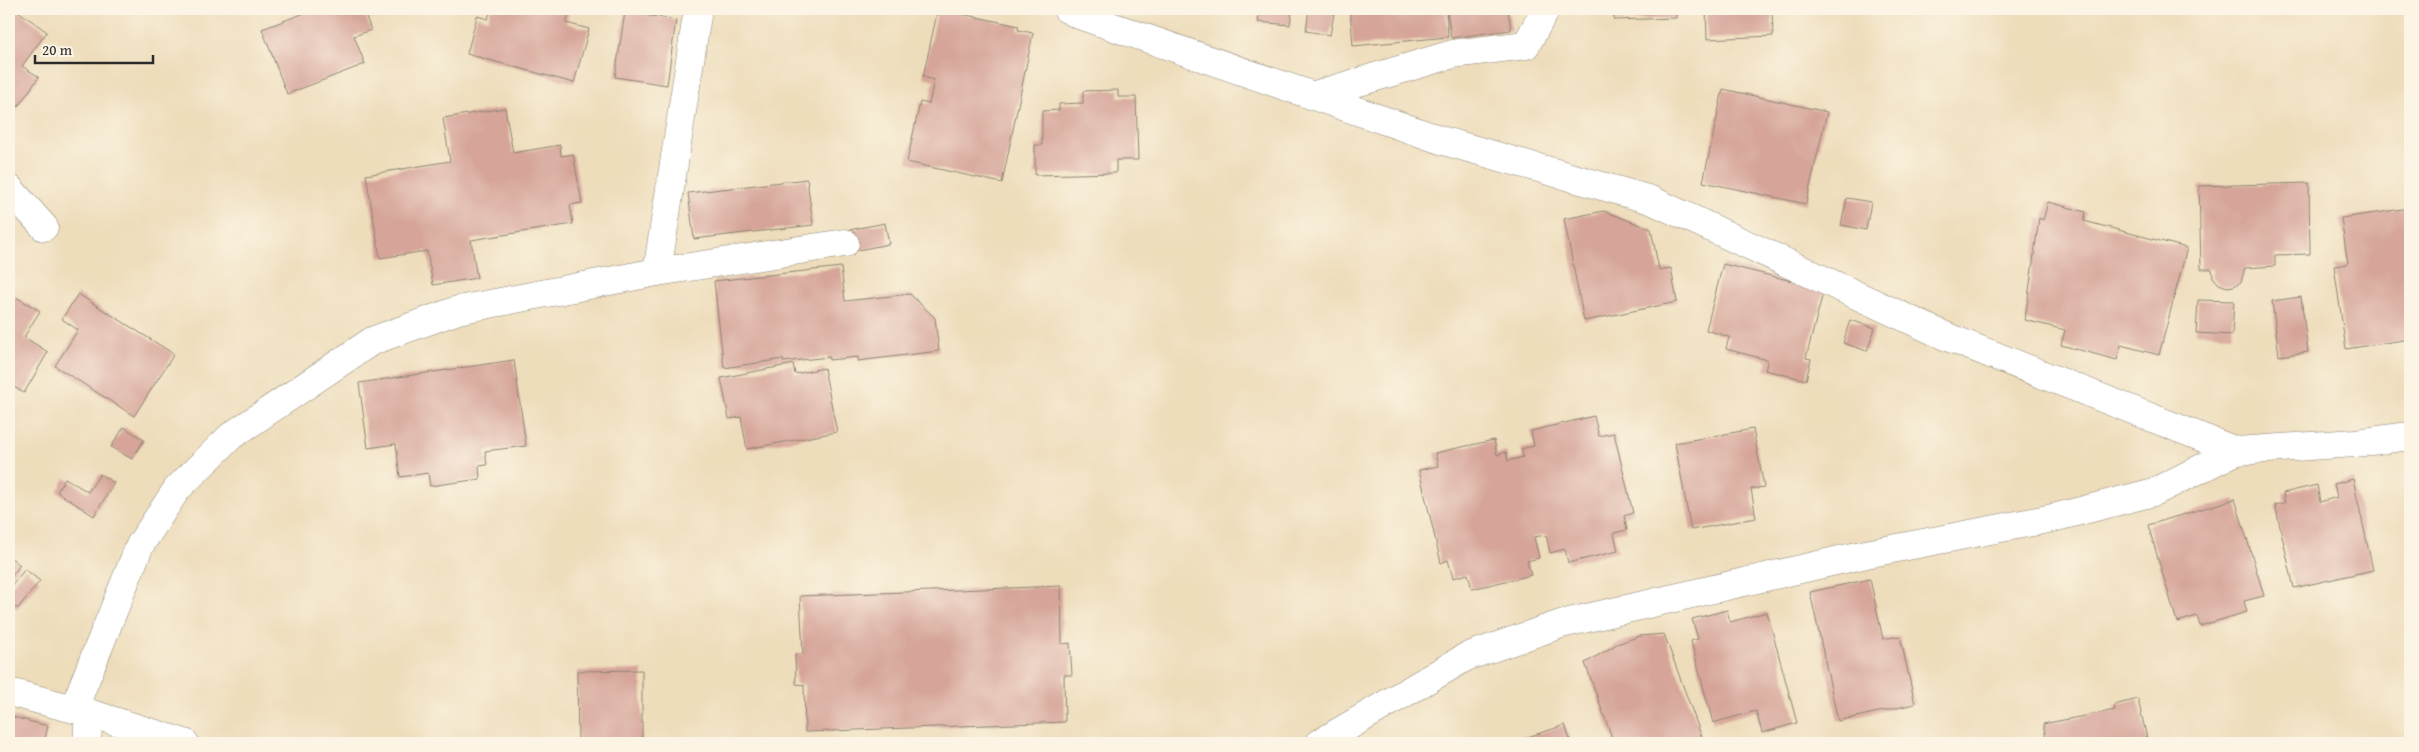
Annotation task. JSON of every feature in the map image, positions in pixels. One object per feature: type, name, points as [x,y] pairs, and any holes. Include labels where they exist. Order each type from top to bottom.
[{"type":"street","points":[[657,272],[698,9]]},
{"type":"street","points":[[1067,9],[1079,15],[1444,141],[1651,200],[1945,336],[2236,452]]},
{"type":"street","points":[[1315,95],[1453,54],[1526,45],[1546,9]]},
{"type":"street","points":[[9,188],[44,227]]},
{"type":"street","points":[[87,743],[81,711],[140,545],[177,489],[231,436],[372,341],[458,310],[657,272],[845,243]]},
{"type":"street","points":[[1320,743],[1466,657],[1561,624],[1866,554],[2062,516],[2154,492],[2236,452],[2355,443],[2410,436]]},
{"type":"street","points":[[9,692],[81,711],[185,743]]},
{"type":"building","points":[[9,9],[15,9],[47,32],[22,66],[39,77],[9,119]]},
{"type":"building","points":[[309,9],[363,9],[371,30],[354,36],[365,64],[287,94],[262,29],[310,11]]},
{"type":"building","points":[[491,9],[555,9],[569,13],[566,23],[589,29],[574,83],[467,54],[477,16],[488,19]]},
{"type":"building","points":[[938,9],[1019,26],[1018,30],[1033,33],[1002,183],[907,162],[920,102],[929,104],[934,80],[923,77]]},
{"type":"building","points":[[1260,9],[1292,9],[1290,25],[1258,22]]},
{"type":"building","points":[[1309,9],[1335,9],[1330,35],[1306,31]]},
{"type":"building","points":[[1350,9],[1446,9],[1448,37],[1353,46]]},
{"type":"building","points":[[1447,9],[1508,9],[1511,30],[1451,38]]},
{"type":"building","points":[[1614,9],[1676,9],[1676,18],[1614,20]]},
{"type":"building","points":[[1706,9],[1772,9],[1773,36],[1707,39]]},
{"type":"building","points":[[625,12],[676,20],[667,85],[615,77]]},
{"type":"building","points":[[1723,89],[1827,112],[1806,204],[1703,182]]},
{"type":"building","points":[[1118,90],[1118,97],[1136,97],[1138,160],[1116,160],[1116,173],[1035,175],[1035,145],[1042,145],[1042,111],[1059,110],[1059,104],[1083,103],[1083,91]]},
{"type":"building","points":[[505,108],[513,153],[560,145],[561,156],[573,154],[582,203],[570,205],[573,224],[471,240],[477,278],[433,285],[427,251],[380,258],[366,175],[450,161],[443,118]]},
{"type":"building","points":[[807,179],[813,225],[694,239],[688,193]]},
{"type":"building","points":[[2309,183],[2310,254],[2275,255],[2275,266],[2245,268],[2241,282],[2227,287],[2219,284],[2213,277],[2212,269],[2201,269],[2199,186]]},
{"type":"building","points":[[1847,198],[1871,202],[1866,230],[1841,225]]},
{"type":"building","points":[[2048,202],[2086,212],[2084,221],[2187,248],[2159,355],[2121,345],[2117,360],[2061,345],[2065,330],[2025,320],[2039,218],[2043,220]]},
{"type":"building","points":[[2410,208],[2410,339],[2346,349],[2334,266],[2348,264],[2341,218]]},
{"type":"building","points":[[1604,211],[1651,229],[1659,270],[1671,268],[1677,302],[1584,321],[1564,219]]},
{"type":"building","points":[[885,223],[889,244],[853,251],[849,230]]},
{"type":"building","points":[[1723,264],[1824,289],[1806,358],[1811,359],[1806,380],[1765,370],[1768,360],[1726,349],[1729,337],[1706,330]]},
{"type":"building","points":[[841,267],[845,301],[910,294],[935,318],[939,351],[858,361],[858,357],[829,360],[829,357],[783,362],[783,359],[724,368],[714,281]]},
{"type":"building","points":[[9,293],[40,311],[24,337],[48,352],[24,393],[9,384]]},
{"type":"building","points":[[78,294],[174,354],[134,416],[55,366],[78,330],[62,319]]},
{"type":"building","points":[[2301,297],[2308,352],[2279,356],[2272,301]]},
{"type":"building","points":[[2198,300],[2234,301],[2232,335],[2196,333]]},
{"type":"building","points":[[1850,320],[1875,328],[1867,351],[1843,343]]},
{"type":"building","points":[[514,360],[526,446],[485,451],[487,465],[479,466],[480,479],[430,486],[428,473],[400,477],[396,444],[368,448],[359,383]]},
{"type":"building","points":[[793,364],[795,374],[824,368],[837,432],[747,449],[741,417],[729,419],[721,378]]},
{"type":"building","points":[[1594,416],[1599,436],[1614,433],[1633,513],[1624,516],[1627,530],[1614,533],[1618,551],[1568,563],[1565,549],[1550,553],[1546,535],[1534,537],[1539,558],[1527,561],[1531,575],[1472,589],[1468,574],[1453,578],[1448,560],[1441,563],[1419,470],[1438,466],[1435,453],[1494,440],[1497,455],[1506,452],[1508,461],[1523,457],[1521,449],[1534,446],[1531,431]]},
{"type":"building","points":[[124,427],[144,440],[132,459],[111,447]]},
{"type":"building","points":[[1753,429],[1764,487],[1751,489],[1756,518],[1691,530],[1675,443]]},
{"type":"building","points":[[100,474],[114,483],[94,516],[57,492],[65,478],[88,492]]},
{"type":"building","points":[[2353,479],[2373,570],[2294,588],[2275,505],[2285,503],[2283,493],[2317,485],[2320,502],[2337,497],[2334,484]]},
{"type":"building","points":[[2235,499],[2264,596],[2244,601],[2247,612],[2200,626],[2197,616],[2177,622],[2148,525]]},
{"type":"building","points":[[9,556],[20,565],[9,580]]},
{"type":"building","points":[[25,569],[40,581],[18,608],[9,607],[9,589]]},
{"type":"building","points":[[1870,579],[1883,639],[1900,636],[1915,704],[1838,721],[1810,592]]},
{"type":"building","points":[[1061,586],[1062,644],[1070,643],[1072,675],[1064,675],[1065,722],[805,732],[804,685],[796,684],[795,654],[803,654],[800,596]]},
{"type":"building","points":[[1727,610],[1730,622],[1767,612],[1797,723],[1762,733],[1756,711],[1713,723],[1691,641],[1698,639],[1692,619]]},
{"type":"building","points":[[1664,634],[1704,743],[1614,743],[1585,663],[1617,644],[1640,636]]},
{"type":"building","points":[[642,670],[642,743],[578,743],[577,671]]},
{"type":"building","points":[[2138,699],[2148,743],[2047,743],[2043,724],[2115,710],[2114,705]]},
{"type":"building","points":[[9,716],[48,726],[44,743],[9,743]]},
{"type":"building","points":[[1565,725],[1571,743],[1509,743]]}]
